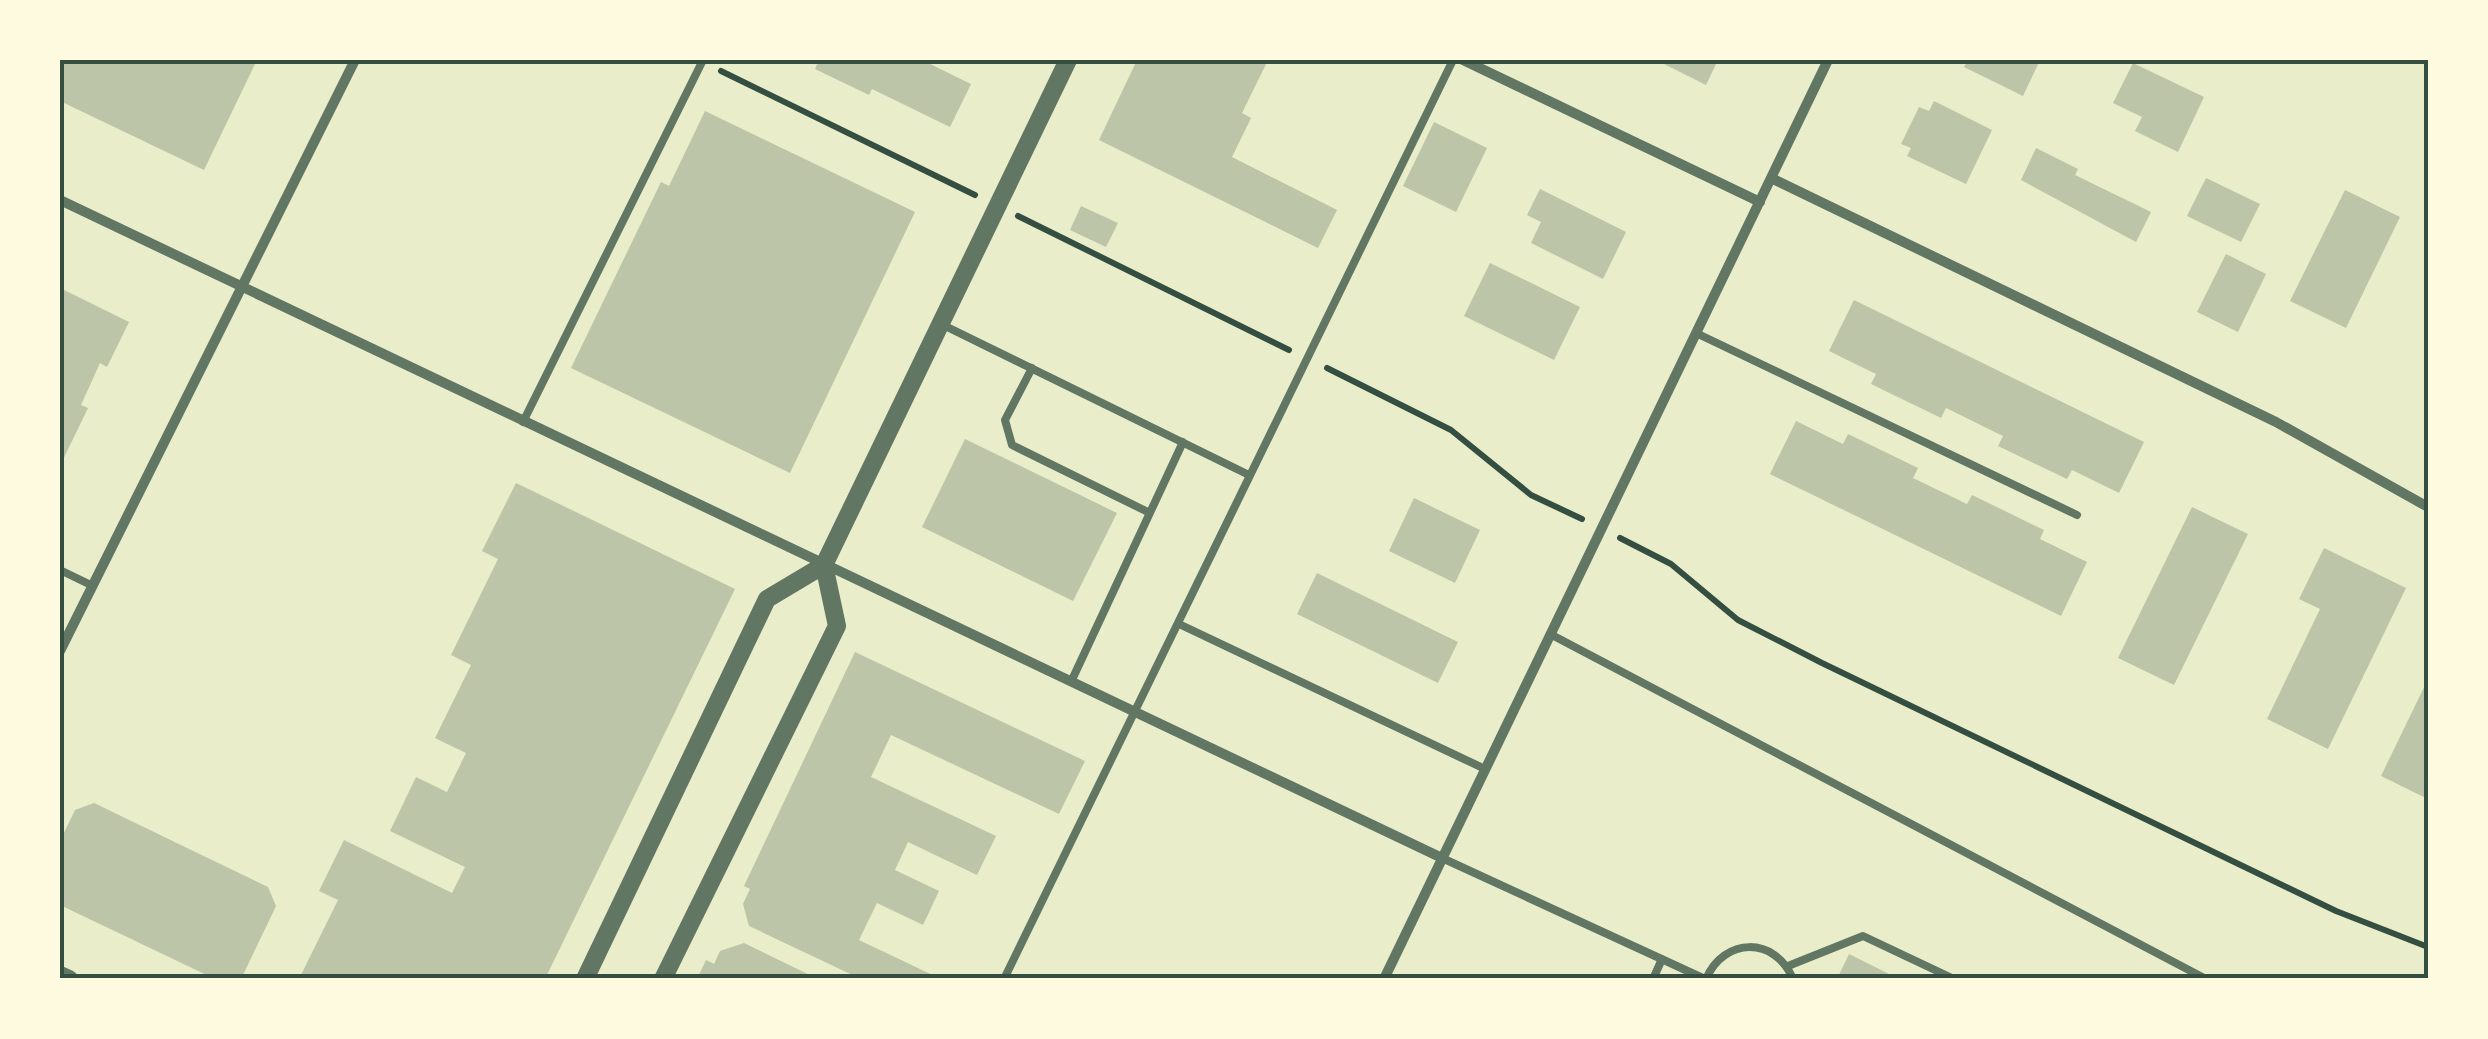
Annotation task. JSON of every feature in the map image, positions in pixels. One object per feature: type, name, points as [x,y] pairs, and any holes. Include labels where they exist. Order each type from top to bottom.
[{"type":"street","points":[[60,651],[355,60]]},
{"type":"street","points":[[585,979],[767,599],[824,565],[1068,60]]},
{"type":"street","points":[[1463,60],[1760,202]]},
{"type":"street","points":[[1384,979],[1828,60]]},
{"type":"street","points":[[1771,178],[2276,422],[2428,507]]},
{"type":"street","points":[[60,200],[1442,858]]},
{"type":"street","points":[[663,979],[837,626],[824,565]]},
{"type":"street","points":[[60,974],[69,979]]},
{"type":"lane","points":[[1004,979],[1106,764],[1137,714],[1453,60]]},
{"type":"lane","points":[[523,422],[702,61]]},
{"type":"lane","points":[[940,324],[1250,475]]},
{"type":"lane","points":[[1696,332],[2077,516]]},
{"type":"lane","points":[[1032,368],[1005,420],[1012,446],[1150,513]]},
{"type":"lane","points":[[1071,682],[1182,442]]},
{"type":"lane","points":[[60,570],[92,586]]},
{"type":"lane","points":[[1179,624],[1485,770]]},
{"type":"lane","points":[[1550,634],[2206,979]]},
{"type":"lane","points":[[1442,858],[1705,979],[1722,955],[1749,946],[1764,948],[1788,966],[1793,979]]},
{"type":"lane","points":[[1788,966],[1863,936],[1954,979]]},
{"type":"lane","points":[[1653,979],[1662,960]]},
{"type":"path","points":[[702,61],[952,184]]},
{"type":"path","points":[[1038,226],[1284,347]]},
{"type":"path","points":[[1326,368],[1451,430],[1532,495],[1558,508]]},
{"type":"path","points":[[1634,546],[1672,564],[1738,620],[1822,663],[2336,911],[2428,947]]},
{"type":"building","points":[[60,60],[257,60],[204,170],[60,101]]},
{"type":"building","points":[[819,60],[922,60],[971,84],[950,127],[872,89],[869,95],[815,69]]},
{"type":"building","points":[[1137,60],[1268,60],[1242,113],[1251,118],[1232,157],[1337,210],[1318,248],[1099,140]]},
{"type":"building","points":[[1656,60],[1718,60],[1706,85]]},
{"type":"building","points":[[1968,60],[2040,60],[2023,96],[1964,67]]},
{"type":"building","points":[[2133,63],[2204,97],[2178,152],[2135,131],[2142,117],[2113,103]]},
{"type":"building","points":[[1934,101],[1992,130],[1966,184],[1907,156],[1911,148],[1901,144],[1919,107],[1929,111]]},
{"type":"building","points":[[705,111],[915,212],[790,473],[571,368],[661,182],[669,186]]},
{"type":"building","points":[[1434,122],[1487,148],[1456,212],[1403,186]]},
{"type":"building","points":[[2036,148],[2078,169],[2075,175],[2151,212],[2136,242],[2021,180]]},
{"type":"building","points":[[2206,178],[2260,204],[2241,242],[2187,216]]},
{"type":"building","points":[[1540,189],[1626,232],[1603,279],[1531,243],[1541,222],[1527,215]]},
{"type":"building","points":[[2345,190],[2400,217],[2346,328],[2290,301]]},
{"type":"building","points":[[1081,206],[1118,223],[1106,247],[1070,230]]},
{"type":"building","points":[[2226,254],[2266,274],[2238,332],[2197,312]]},
{"type":"building","points":[[1490,263],[1580,307],[1554,360],[1464,316]]},
{"type":"building","points":[[60,288],[129,322],[107,367],[100,363],[81,405],[88,408],[60,466]]},
{"type":"building","points":[[1854,300],[2144,442],[2119,493],[2072,470],[2067,479],[1998,446],[2003,436],[1946,408],[1941,418],[1871,384],[1876,374],[1829,351]]},
{"type":"building","points":[[1796,421],[1843,444],[1848,434],[1918,468],[1913,478],[1967,504],[1972,495],[2044,530],[2040,539],[2087,562],[2061,616],[1770,474]]},
{"type":"building","points":[[965,439],[1117,513],[1073,601],[922,527]]},
{"type":"building","points":[[516,483],[735,589],[545,979],[299,979],[338,900],[319,891],[344,840],[452,893],[465,867],[390,831],[416,777],[447,792],[466,753],[435,738],[471,665],[451,655],[498,559],[482,551]]},
{"type":"building","points":[[1414,498],[1480,530],[1455,583],[1389,551]]},
{"type":"building","points":[[2192,507],[2248,534],[2174,685],[2118,658]]},
{"type":"building","points":[[2324,548],[2406,588],[2328,749],[2267,719],[2320,609],[2299,599]]},
{"type":"building","points":[[1317,573],[1458,642],[1438,683],[1297,614]]},
{"type":"building","points":[[855,652],[1085,761],[1059,814],[891,735],[871,777],[996,836],[977,875],[908,842],[895,870],[939,891],[923,925],[877,903],[859,940],[941,979],[861,979],[749,926],[743,904],[750,889],[744,886]]},
{"type":"building","points":[[2428,679],[2428,799],[2381,776]]},
{"type":"building","points":[[94,803],[268,887],[276,906],[243,975],[215,979],[60,905],[60,841],[75,810]]},
{"type":"building","points":[[744,943],[818,979],[697,979],[706,960],[714,964],[720,951]]},
{"type":"building","points":[[1849,954],[1899,979],[1837,979]]}]
